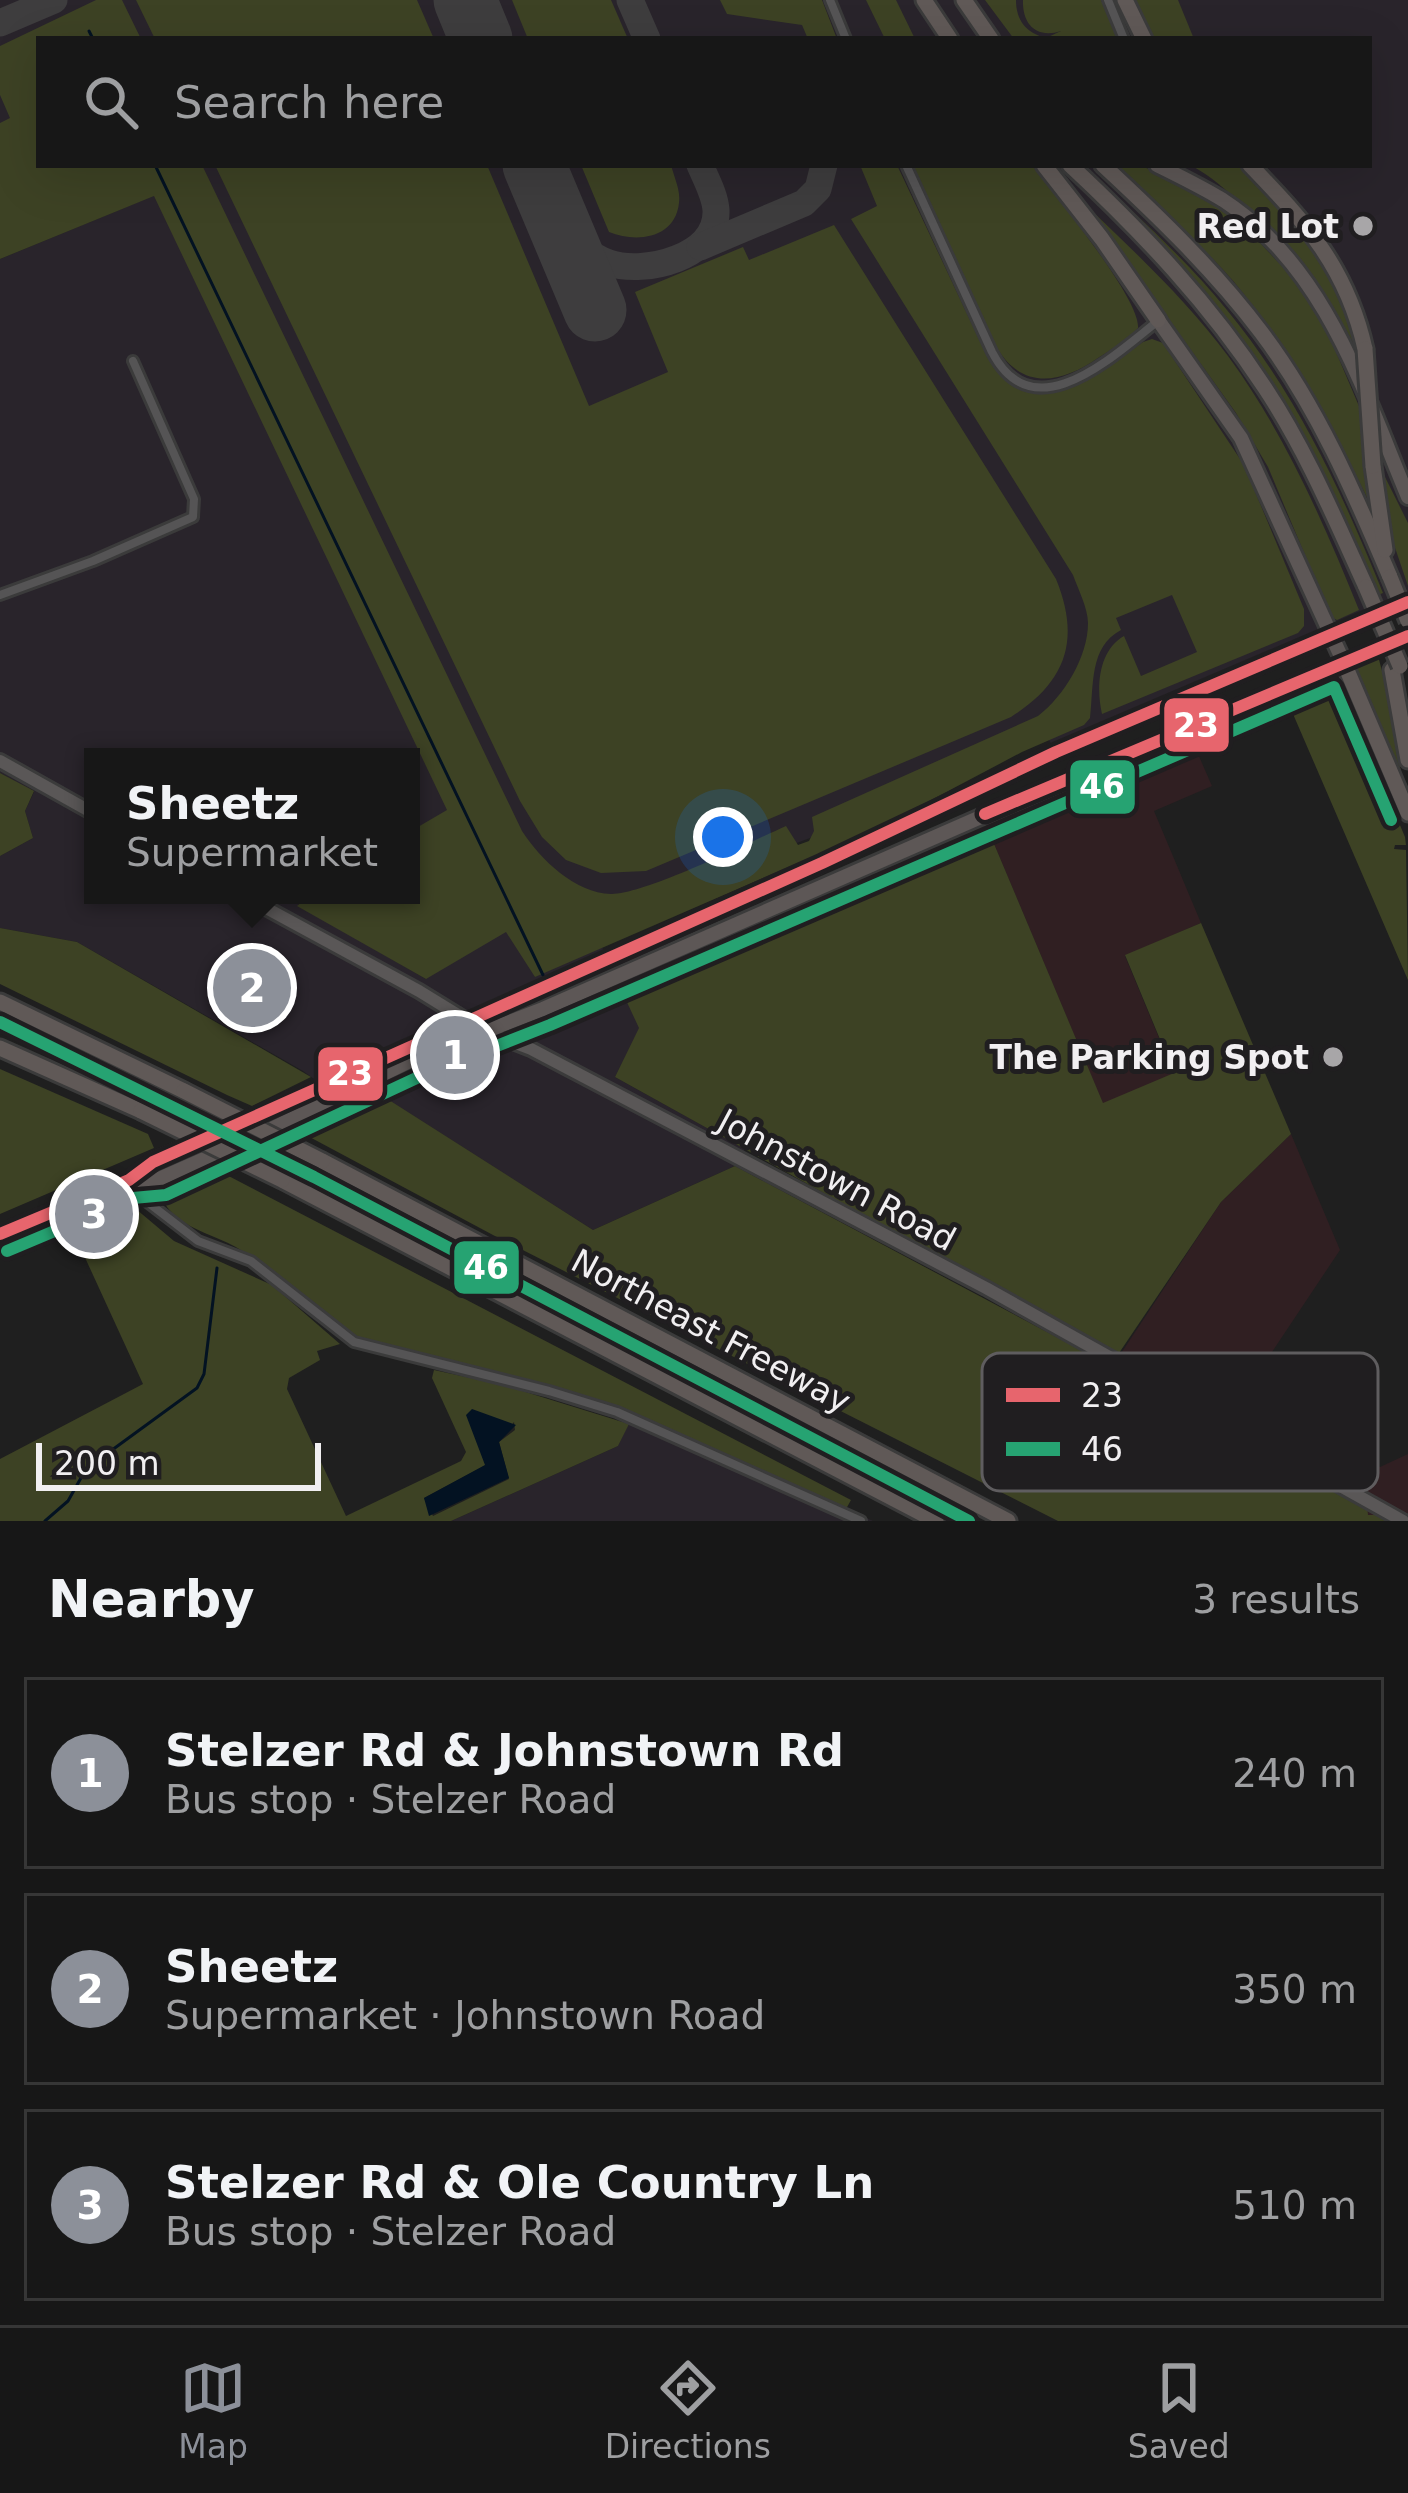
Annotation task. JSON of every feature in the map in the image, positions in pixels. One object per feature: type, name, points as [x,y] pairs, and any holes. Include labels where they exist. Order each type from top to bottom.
[{"type":"highway","points":[[924,0],[948,36]]},
{"type":"highway","points":[[964,0],[989,36]]},
{"type":"highway","points":[[1125,0],[1143,36]]},
{"type":"highway","points":[[1046,168],[1158,320]]},
{"type":"highway","points":[[1073,168],[1180,275],[1247,362],[1315,476],[1383,628],[1396,668],[1408,760]]},
{"type":"highway","points":[[1106,168],[1200,260],[1279,358],[1331,448],[1408,621]]},
{"type":"highway","points":[[1253,168],[1325,249],[1343,283],[1365,349],[1373,466],[1390,577]]},
{"type":"highway","points":[[1344,663],[1408,813]]},
{"type":"highway","points":[[1396,668],[1408,686]]},
{"type":"highway","name":"Northeast Freeway","points":[[0,1002],[74,1034],[322,1161],[1012,1521]]},
{"type":"highway","name":"Northeast Freeway","points":[[0,1052],[47,1067],[282,1180],[937,1521]]},
{"type":"main road","points":[[1163,168],[1226,202],[1304,280],[1343,340],[1408,497]]},
{"type":"main road","points":[[1158,320],[1241,438],[1344,663]]},
{"type":"main road","points":[[0,1234],[129,1180],[152,1162],[818,865],[1055,752],[1408,602]]},
{"type":"main road","points":[[129,1180],[159,1179],[261,1135],[416,1058],[1408,636]]},
{"type":"main road","points":[[0,761],[84,808]]},
{"type":"main road","name":"Johnstown Road","points":[[258,904],[484,1031],[531,1049],[1101,1353]]},
{"type":"main road","name":"Johnstown Road","points":[[1348,1491],[1402,1521]]},
{"type":"street","points":[[830,0],[845,36]]},
{"type":"street","points":[[1108,0],[1123,36]]},
{"type":"street","points":[[907,168],[992,352],[1008,374],[1030,385],[1067,385],[1099,367],[1158,320]]},
{"type":"street","points":[[0,595],[193,517],[194,499],[133,361]]},
{"type":"street","points":[[129,1180],[146,1201],[198,1241],[250,1261],[355,1342],[617,1412],[861,1521]]},
{"type":"street","points":[[840,1521],[850,1516]]},
{"type":"shaded area","points":[[0,0],[1408,0],[1408,602],[1056,752],[1046,735],[850,823],[754,859],[534,977],[602,947],[640,1028],[615,1077],[745,1149],[735,1166],[593,1230],[379,1094],[350,1105],[303,1071],[77,942],[0,928],[0,856],[33,838],[25,811],[34,792],[0,773],[0,259],[153,196],[140,168],[1372,168],[1372,36],[36,36],[36,167],[0,187]]},
{"type":"shaded area","points":[[1191,738],[1212,786],[1154,811],[1201,923],[1125,956],[1174,1074],[1103,1104],[984,820]]},
{"type":"shaded area","points":[[1291,1134],[1340,1250],[1271,1353],[1121,1353],[1221,1202]]},
{"type":"shaded area","points":[[633,1414],[873,1521],[451,1521],[618,1446]]},
{"type":"shaded area","points":[[1408,1454],[1408,1521],[1368,1515],[1326,1491],[1378,1491],[1378,1466]]},
{"type":"green space","points":[[96,0],[122,0],[140,36],[36,36],[36,168],[203,168],[522,831],[549,863],[585,888],[611,894],[647,886],[786,826],[798,845],[809,841],[814,831],[812,817],[1038,716],[1065,687],[1079,662],[1088,623],[1073,575],[851,219],[877,206],[861,168],[898,168],[986,354],[1004,376],[1023,389],[1063,389],[1143,342],[1163,343],[1244,465],[1304,609],[1304,626],[1298,633],[1102,714],[1099,693],[1104,660],[1124,636],[1141,676],[1197,652],[1172,595],[1116,618],[1121,630],[1098,657],[1090,718],[1084,725],[878,828],[535,977],[506,932],[426,979],[297,906],[420,904],[420,826],[447,810],[420,748],[154,196],[0,259],[0,123],[10,118],[0,95],[0,46]]},
{"type":"green space","points":[[136,0],[417,0],[433,36],[154,36]]},
{"type":"green space","points":[[512,0],[611,0],[627,36],[527,36]]},
{"type":"green space","points":[[720,0],[822,0],[836,36],[807,36],[802,25],[727,14]]},
{"type":"green space","points":[[866,0],[896,0],[914,36],[884,36]]},
{"type":"green space","points":[[985,0],[1016,0],[1024,25],[1041,36],[1012,36]]},
{"type":"green space","points":[[1023,0],[1101,0],[1117,36],[1050,36],[1061,31],[1045,33],[1033,28],[1025,17]]},
{"type":"green space","points":[[1132,0],[1178,0],[1193,36],[1150,36]]},
{"type":"green space","points":[[216,168],[488,168],[589,406],[668,372],[635,292],[743,247],[749,260],[834,225],[1056,579],[1067,621],[1064,658],[1030,704],[1011,717],[646,871],[601,873],[566,860],[542,837],[520,801]]},
{"type":"green space","points":[[582,168],[672,168],[679,203],[670,224],[642,237],[609,232]]},
{"type":"green space","points":[[912,168],[1034,168],[1126,294],[1138,328],[1084,367],[1057,377],[1031,377],[1007,362]]},
{"type":"green space","points":[[1077,168],[1086,168],[1176,253],[1252,342],[1316,446],[1383,593],[1378,595],[1308,445],[1266,374],[1217,307]]},
{"type":"green space","points":[[1117,168],[1146,168],[1217,207],[1248,230],[1294,279],[1328,333],[1364,418],[1370,504],[1309,388],[1274,334],[1205,251]]},
{"type":"green space","points":[[1195,168],[1244,168],[1297,228],[1341,298],[1358,352],[1319,286],[1291,251]]},
{"type":"green space","points":[[1089,208],[1179,298],[1249,386],[1301,479],[1359,610],[1337,620],[1331,617],[1268,467],[1236,413]]},
{"type":"green space","points":[[1381,469],[1408,523],[1408,586],[1387,524]]},
{"type":"green space","points":[[1378,656],[1401,773],[1356,673],[1358,664]]},
{"type":"green space","points":[[1329,683],[1328,688],[1332,684],[1336,692],[1341,689],[1345,694],[1405,837],[1406,845],[1394,849],[1406,850],[1408,980],[1290,707],[1196,749],[1191,738]]},
{"type":"green space","points":[[0,773],[34,791],[25,811],[33,838],[0,856]]},
{"type":"green space","points":[[984,820],[1103,1103],[1174,1073],[1125,955],[1201,923],[1291,1134],[1221,1202],[1119,1353],[1112,1353],[615,1077],[639,1028],[618,983]]},
{"type":"green space","points":[[0,928],[77,942],[311,1077],[252,1106],[227,1095],[0,984]]},
{"type":"green space","points":[[0,1069],[148,1134],[154,1148],[0,1214]]},
{"type":"green space","points":[[378,1093],[593,1230],[735,1166],[1086,1353],[982,1353],[982,1483],[493,1235],[304,1134],[300,1126]]},
{"type":"green space","points":[[209,1164],[851,1500],[846,1509],[595,1401],[417,1356],[352,1333],[247,1254],[190,1226],[167,1207],[162,1198],[171,1184]]},
{"type":"green space","points":[[110,1209],[136,1209],[174,1241],[272,1285],[340,1344],[317,1351],[320,1360],[289,1378],[287,1389],[346,1516],[461,1461],[466,1452],[432,1378],[434,1370],[503,1385],[629,1424],[618,1446],[451,1521],[0,1521],[0,1459],[143,1384],[71,1227]],"holes":[[[514,1422],[515,1430],[499,1442],[509,1479],[433,1516],[424,1498],[486,1465],[485,1458]]]},
{"type":"green space","points":[[999,1491],[1342,1491],[1367,1506],[1368,1515],[1399,1521],[1058,1521]]},
{"type":"water","points":[[472,1409],[516,1425],[499,1442],[509,1478],[429,1516],[424,1498],[485,1465],[466,1415]]},
{"type":"waterway","points":[[89,31],[92,36]]},
{"type":"waterway","points":[[156,168],[543,975]]},
{"type":"waterway","points":[[45,1521],[68,1501],[86,1469],[197,1388],[204,1374],[217,1268]]},
{"type":"taxiway","points":[[0,23],[54,0]]},
{"type":"taxiway","points":[[630,0],[646,36]]},
{"type":"taxiway","points":[[558,221],[587,251],[609,263],[641,266],[677,259],[693,251],[713,226],[715,204],[701,168]]},
{"type":"taxiway","points":[[700,247],[804,203],[818,189],[823,168]]},
{"type":"runway","points":[[465,0],[480,36]]},
{"type":"runway","points":[[535,168],[595,310]]},
{"type":"transit line","name":"23","points":[[0,1234],[129,1180],[153,1162],[822,863],[1056,752],[1408,602]]},
{"type":"transit line","name":"23","points":[[985,814],[1408,636]]},
{"type":"transit line","name":"46","points":[[7,1251],[133,1198],[166,1195],[423,1075],[550,1025],[1334,687],[1391,820]]},
{"type":"transit line","name":"46","points":[[0,1022],[314,1177],[969,1521]]},
{"type":"place","name":"Red Lot","points":[[1363,226]]},
{"type":"place","name":"Sheetz","points":[[252,988]]},
{"type":"place","name":"Stelzer Rd & Johnstown Rd","points":[[455,1055]]},
{"type":"place","name":"The Parking Spot","points":[[1333,1057]]},
{"type":"place","name":"Stelzer Rd & Ole Country Ln","points":[[94,1214]]}]
